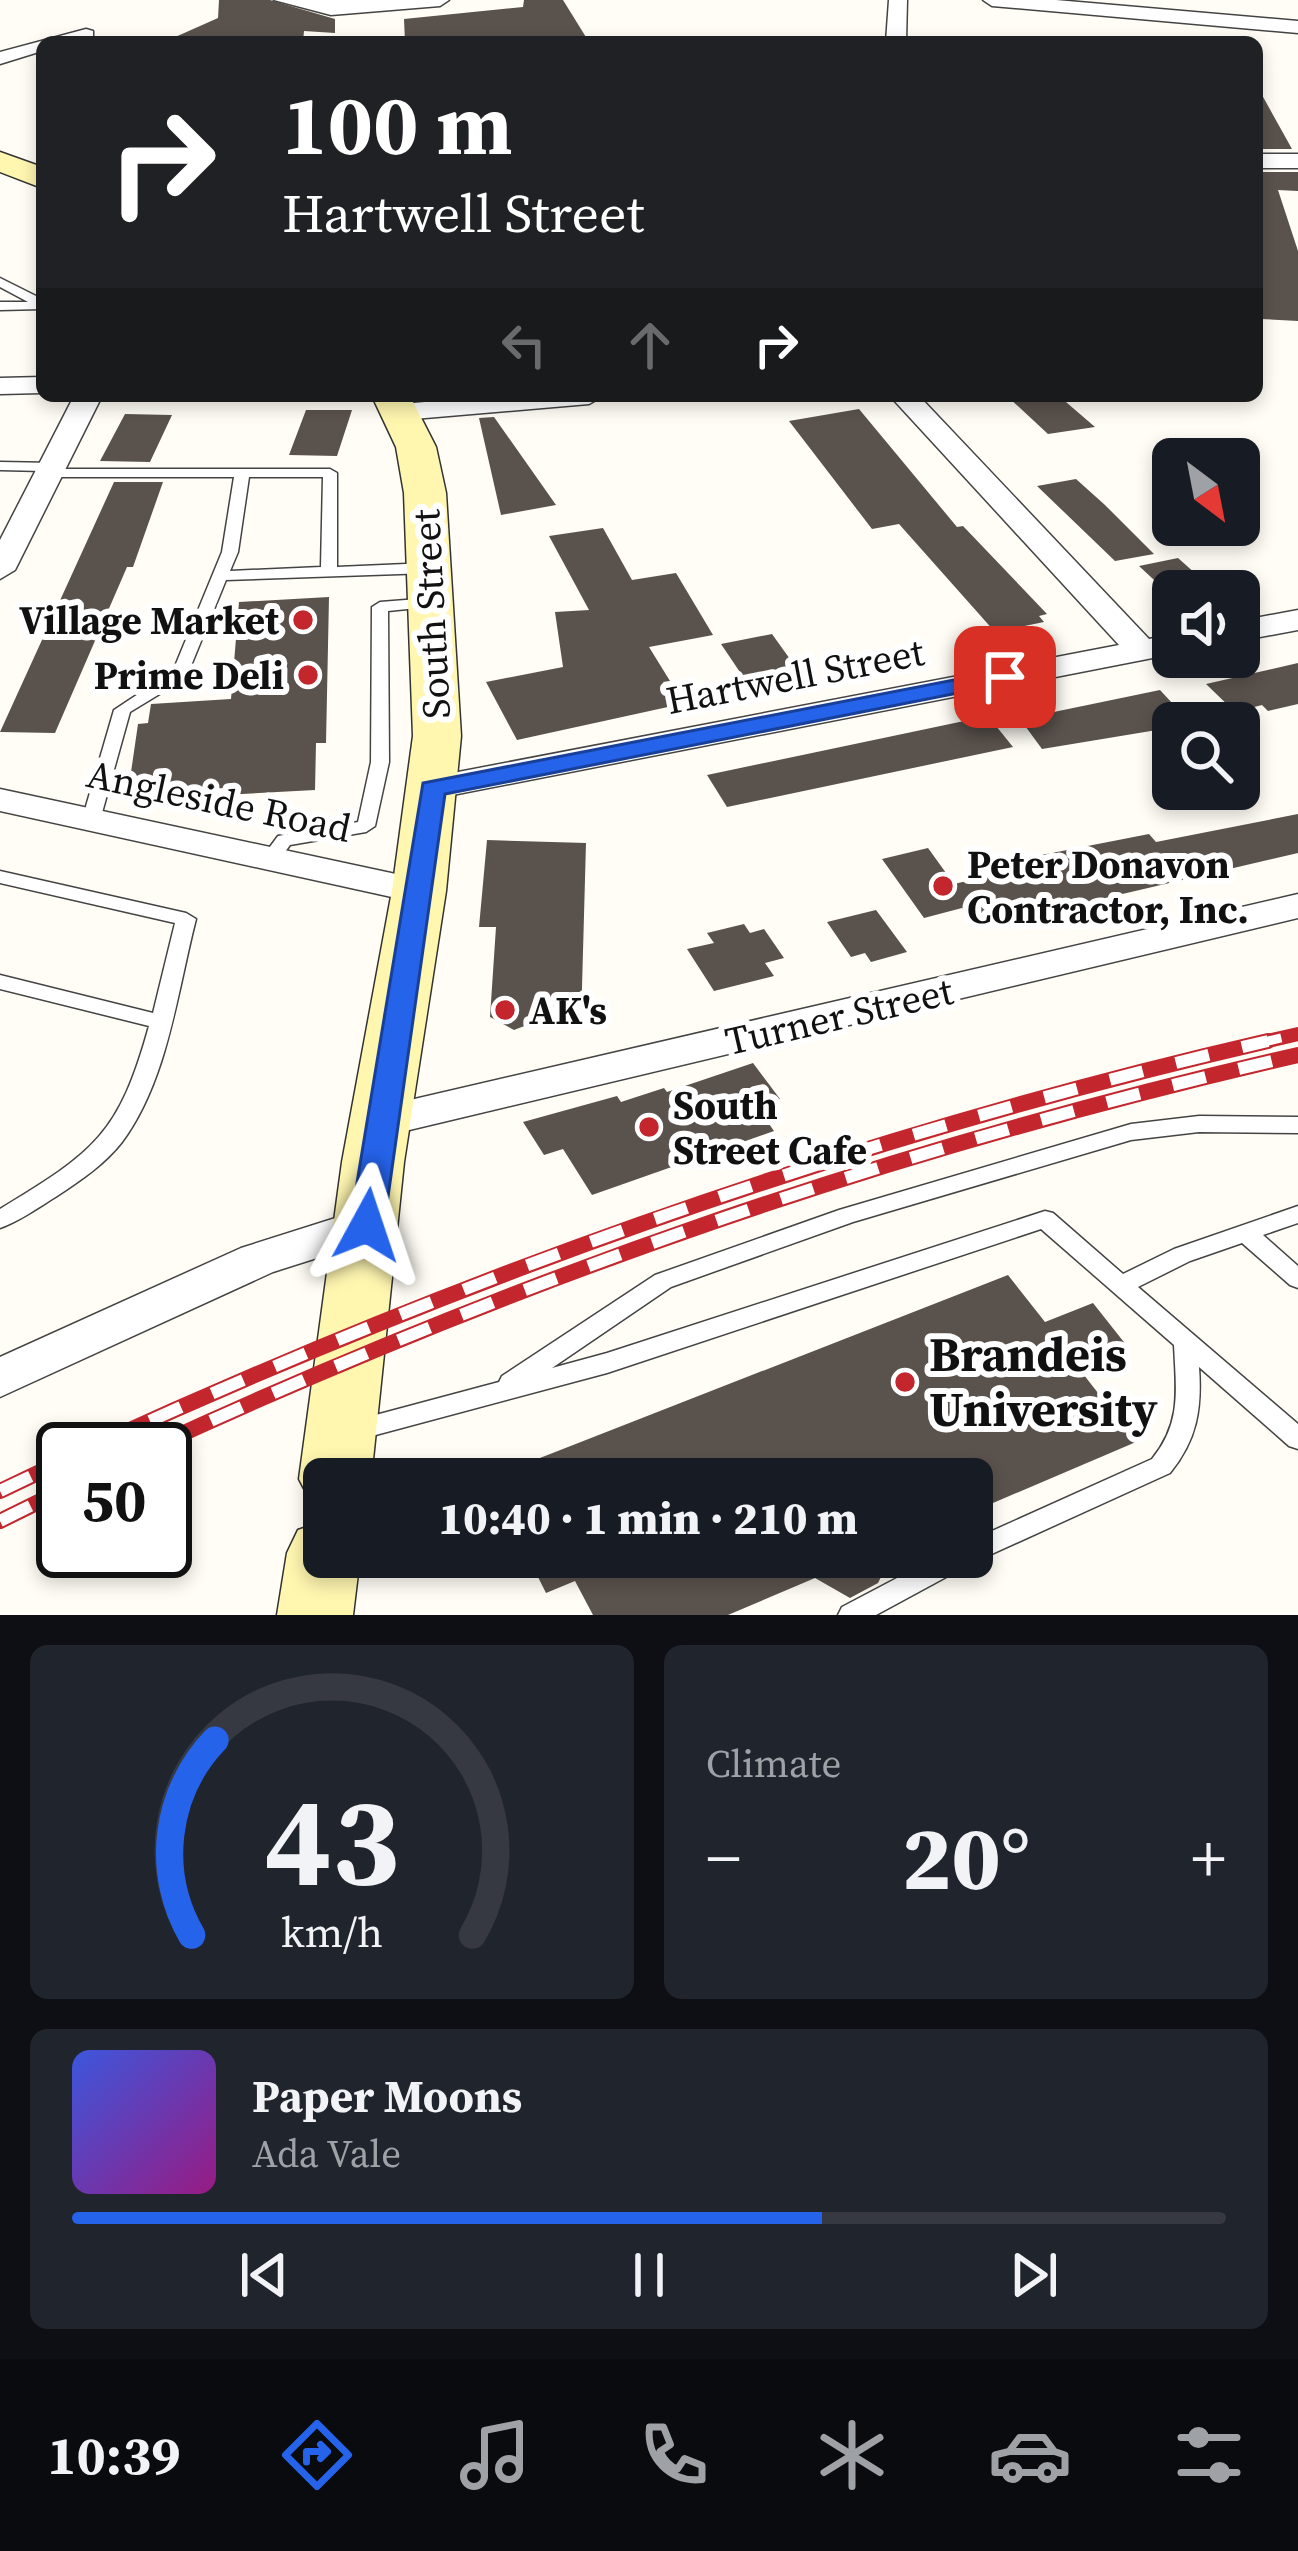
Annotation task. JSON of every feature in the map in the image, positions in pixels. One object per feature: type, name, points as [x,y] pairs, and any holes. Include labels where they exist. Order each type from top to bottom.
[{"type":"main road","points":[[0,161],[36,176]]},
{"type":"main road","name":"South Street","points":[[338,1456],[380,1121],[419,891],[430,586],[421,469],[396,404]]},
{"type":"main road","points":[[315,1615],[320,1578]]},
{"type":"street","points":[[283,0],[332,9],[440,0]]},
{"type":"street","points":[[896,36],[898,0]]},
{"type":"street","points":[[992,0],[1298,27]]},
{"type":"street","points":[[1134,15],[1139,36]]},
{"type":"street","points":[[78,36],[86,34]]},
{"type":"street","points":[[0,58],[36,47]]},
{"type":"street","points":[[1263,161],[1298,161]]},
{"type":"street","points":[[0,386],[36,385]]},
{"type":"street","points":[[0,570],[85,402]]},
{"type":"street","points":[[396,404],[444,402]]},
{"type":"street","points":[[910,402],[1152,642]]},
{"type":"street","points":[[1260,628],[1298,620]]},
{"type":"street","name":"Hartwell Street","points":[[422,767],[1152,648]]},
{"type":"street","name":"Angleside Road","points":[[0,800],[419,891]]},
{"type":"street","name":"Turner Street","points":[[380,1121],[1298,906]]},
{"type":"street","points":[[0,1378],[257,1260],[367,1225]]},
{"type":"lane","points":[[0,282],[36,302]]},
{"type":"lane","points":[[0,306],[36,305]]},
{"type":"lane","points":[[0,466],[330,473],[329,572]]},
{"type":"lane","points":[[91,820],[122,710],[180,674],[221,577],[242,473]]},
{"type":"lane","points":[[221,577],[329,572],[430,586]]},
{"type":"lane","points":[[270,859],[284,840],[366,826],[380,762],[380,607],[430,586]]},
{"type":"lane","points":[[380,762],[422,767]]},
{"type":"lane","points":[[0,877],[186,919],[133,1108],[112,1141],[73,1174],[0,1220]]},
{"type":"lane","points":[[0,982],[158,1021]]},
{"type":"lane","points":[[485,1396],[540,1366],[663,1281],[847,1216],[1131,1132],[1199,1124],[1298,1125]]},
{"type":"lane","points":[[1121,1286],[1182,1255],[1298,1214]]},
{"type":"lane","points":[[338,1456],[485,1396],[715,1330],[1045,1219],[1298,1439]]},
{"type":"lane","points":[[1244,1232],[1298,1280]]},
{"type":"lane","points":[[993,1542],[1161,1466],[1182,1445],[1188,1419],[1186,1341]]},
{"type":"lane","points":[[851,1615],[922,1578]]},
{"type":"building","points":[[219,0],[270,0],[335,19],[335,33],[178,36],[218,18]]},
{"type":"building","points":[[524,0],[563,0],[585,36],[405,36],[404,19],[523,7]]},
{"type":"building","points":[[1263,97],[1292,149],[1263,149]]},
{"type":"building","points":[[1263,172],[1298,172],[1298,191],[1278,190],[1298,251],[1298,321],[1263,319]]},
{"type":"building","points":[[1013,402],[1066,402],[1095,427],[1048,434]]},
{"type":"building","points":[[859,409],[957,527],[963,526],[1047,614],[1039,616],[1044,622],[995,632],[899,524],[872,529],[789,421]]},
{"type":"building","points":[[306,410],[352,410],[337,456],[289,455]]},
{"type":"building","points":[[125,414],[172,415],[150,462],[100,461]]},
{"type":"building","points":[[494,417],[556,505],[501,515],[479,418]]},
{"type":"building","points":[[1076,479],[1154,554],[1115,561],[1037,486]]},
{"type":"building","points":[[114,482],[163,482],[133,567],[127,567],[55,733],[0,732]]},
{"type":"building","points":[[603,528],[632,580],[676,573],[713,635],[649,647],[670,681],[663,682],[677,705],[517,740],[486,682],[563,667],[555,612],[589,610],[549,536]]},
{"type":"building","points":[[1178,558],[1191,570],[1152,570],[1152,578],[1139,566]]},
{"type":"building","points":[[329,597],[326,743],[316,743],[315,790],[223,795],[224,788],[158,793],[159,784],[129,786],[138,724],[148,723],[151,704],[231,699],[239,602]]},
{"type":"building","points":[[772,634],[805,680],[752,690],[721,644]]},
{"type":"building","points":[[1298,663],[1298,704],[1268,711],[1260,702],[1225,702],[1206,684],[1260,678],[1260,672]]},
{"type":"building","points":[[1160,690],[1171,702],[1152,702],[1152,731],[1042,749],[1020,719]]},
{"type":"building","points":[[988,716],[1013,747],[727,807],[707,775]]},
{"type":"building","points":[[1298,814],[1298,853],[1054,910],[1049,902],[972,921],[962,908],[924,918],[882,859],[928,848],[954,884],[1027,867],[1021,859],[1149,834],[1156,842]]},
{"type":"building","points":[[487,840],[586,843],[581,1024],[527,1025],[514,1030],[490,1017],[496,927],[479,927]]},
{"type":"building","points":[[876,910],[907,952],[871,962],[865,953],[851,957],[827,922]]},
{"type":"building","points":[[744,924],[750,933],[764,929],[784,958],[765,963],[774,976],[714,991],[687,949],[714,943],[707,933]]},
{"type":"building","name":"South Street Cafe","points":[[753,1063],[780,1099],[757,1107],[774,1131],[592,1195],[563,1149],[544,1155],[523,1122],[617,1096],[621,1102],[664,1088],[667,1092]]},
{"type":"building","points":[[1008,1275],[1045,1322],[1093,1303],[1127,1346],[1077,1366],[1136,1442],[993,1503],[993,1458],[540,1458]]},
{"type":"building","points":[[538,1578],[815,1578],[728,1615],[593,1615],[575,1581],[546,1593]]},
{"type":"building","points":[[815,1578],[880,1578],[850,1598]]},
{"type":"railway","points":[[1255,1044],[1298,1034]]},
{"type":"railway","points":[[148,1422],[376,1325],[668,1215],[965,1120],[1268,1041]]},
{"type":"railway","points":[[192,1430],[430,1327],[713,1222],[1002,1131],[1298,1055]]},
{"type":"railway","points":[[0,1491],[36,1474]]},
{"type":"railway","points":[[0,1521],[36,1503]]},
{"type":"place","name":"Village Market","points":[[303,620]]},
{"type":"place","name":"Prime Deli","points":[[308,675]]},
{"type":"place","name":"Peter Donavon Contractor, Inc.","points":[[943,886]]},
{"type":"place","name":"AK's","points":[[505,1010]]},
{"type":"place","name":"South Street Cafe","points":[[649,1127]]},
{"type":"place","name":"Brandeis University","points":[[905,1382]]},
{"type":"route","points":[[367,1225],[433,788],[1005,677]]}]
